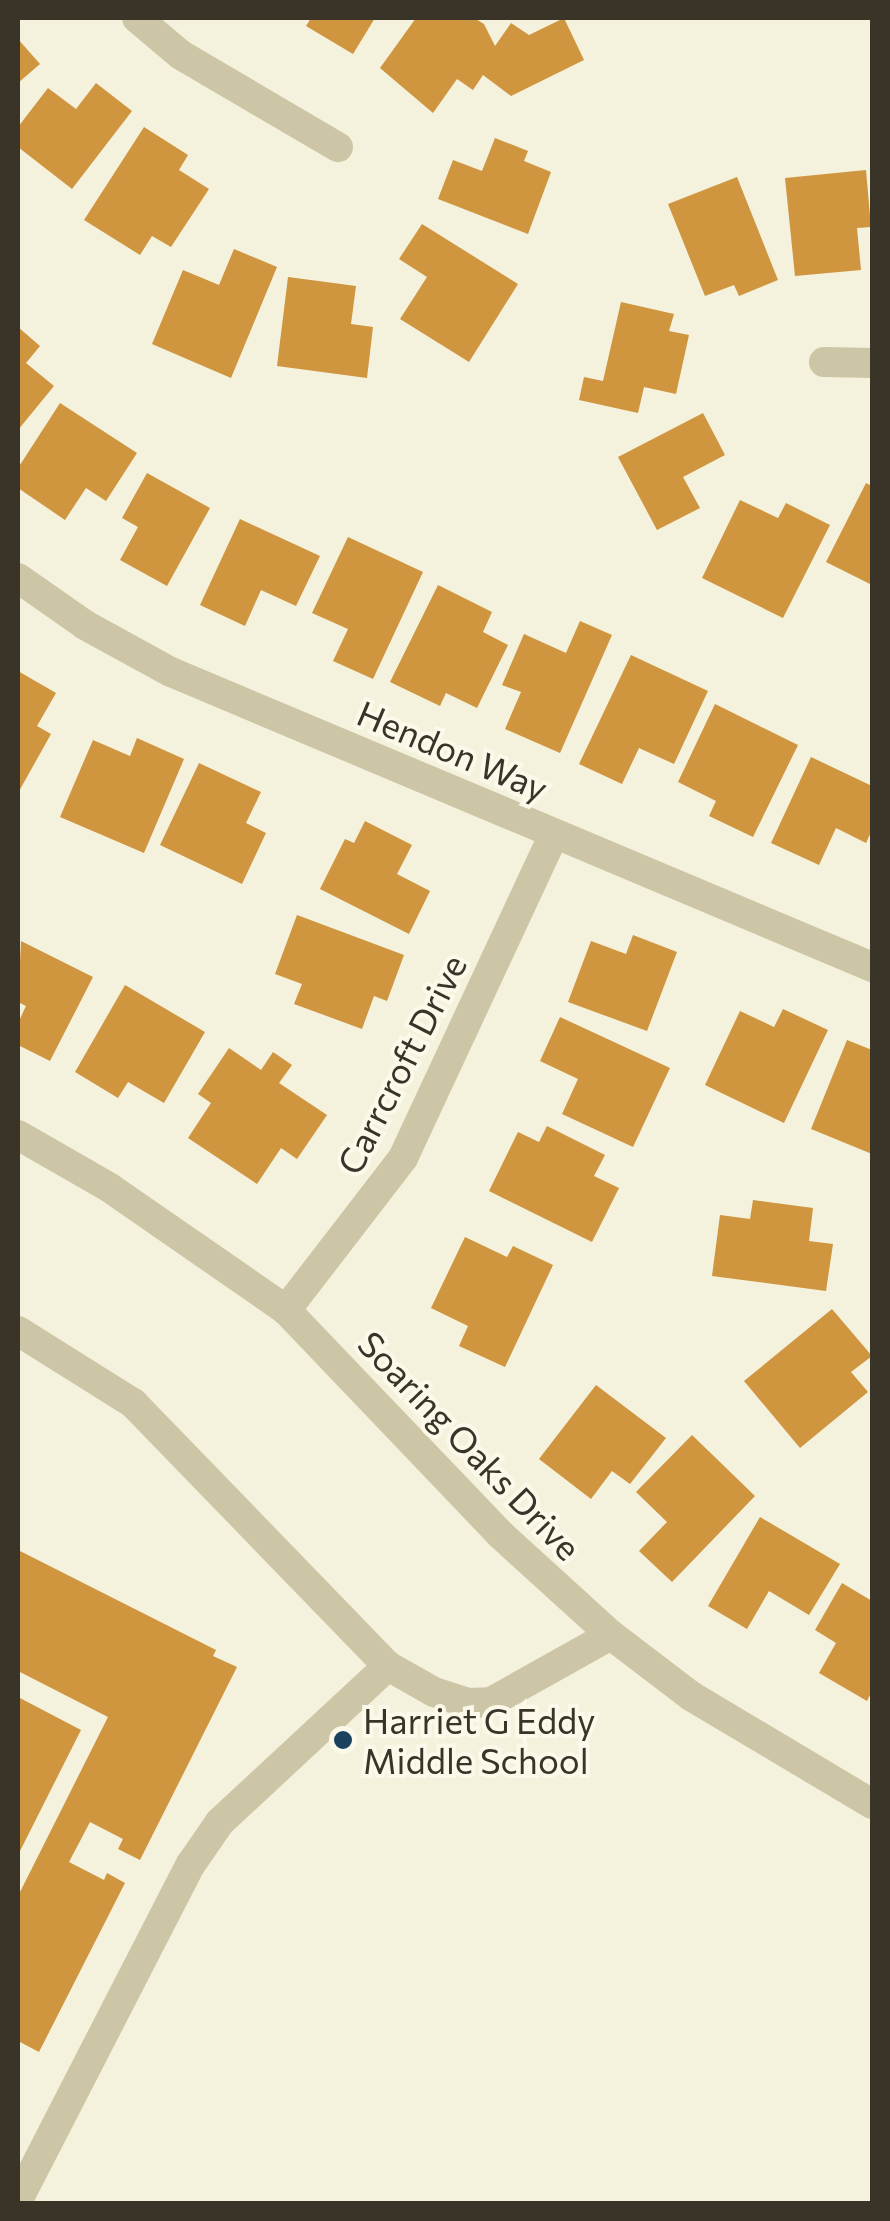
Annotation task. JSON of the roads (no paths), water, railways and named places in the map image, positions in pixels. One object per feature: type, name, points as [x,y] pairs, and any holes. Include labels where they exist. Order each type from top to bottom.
[{"type":"street","points":[[137,18],[181,55],[338,148]]},
{"type":"street","points":[[824,362],[872,363]]},
{"type":"street","name":"Hendon Way","points":[[18,578],[85,625],[171,672],[872,968]]},
{"type":"street","name":"Carrcroft Drive","points":[[286,1310],[404,1158],[554,834]]},
{"type":"street","name":"Soaring Oaks Drive","points":[[18,1135],[110,1188],[286,1310],[501,1535],[611,1635],[691,1696],[872,1804]]},
{"type":"street","points":[[18,1330],[134,1403],[388,1666],[434,1692],[468,1703],[491,1702],[611,1635]]},
{"type":"street","points":[[18,2200],[190,1864],[220,1822],[388,1666]]},
{"type":"place","name":"Harriet G Eddy Middle School","points":[[343,1740]]}]
